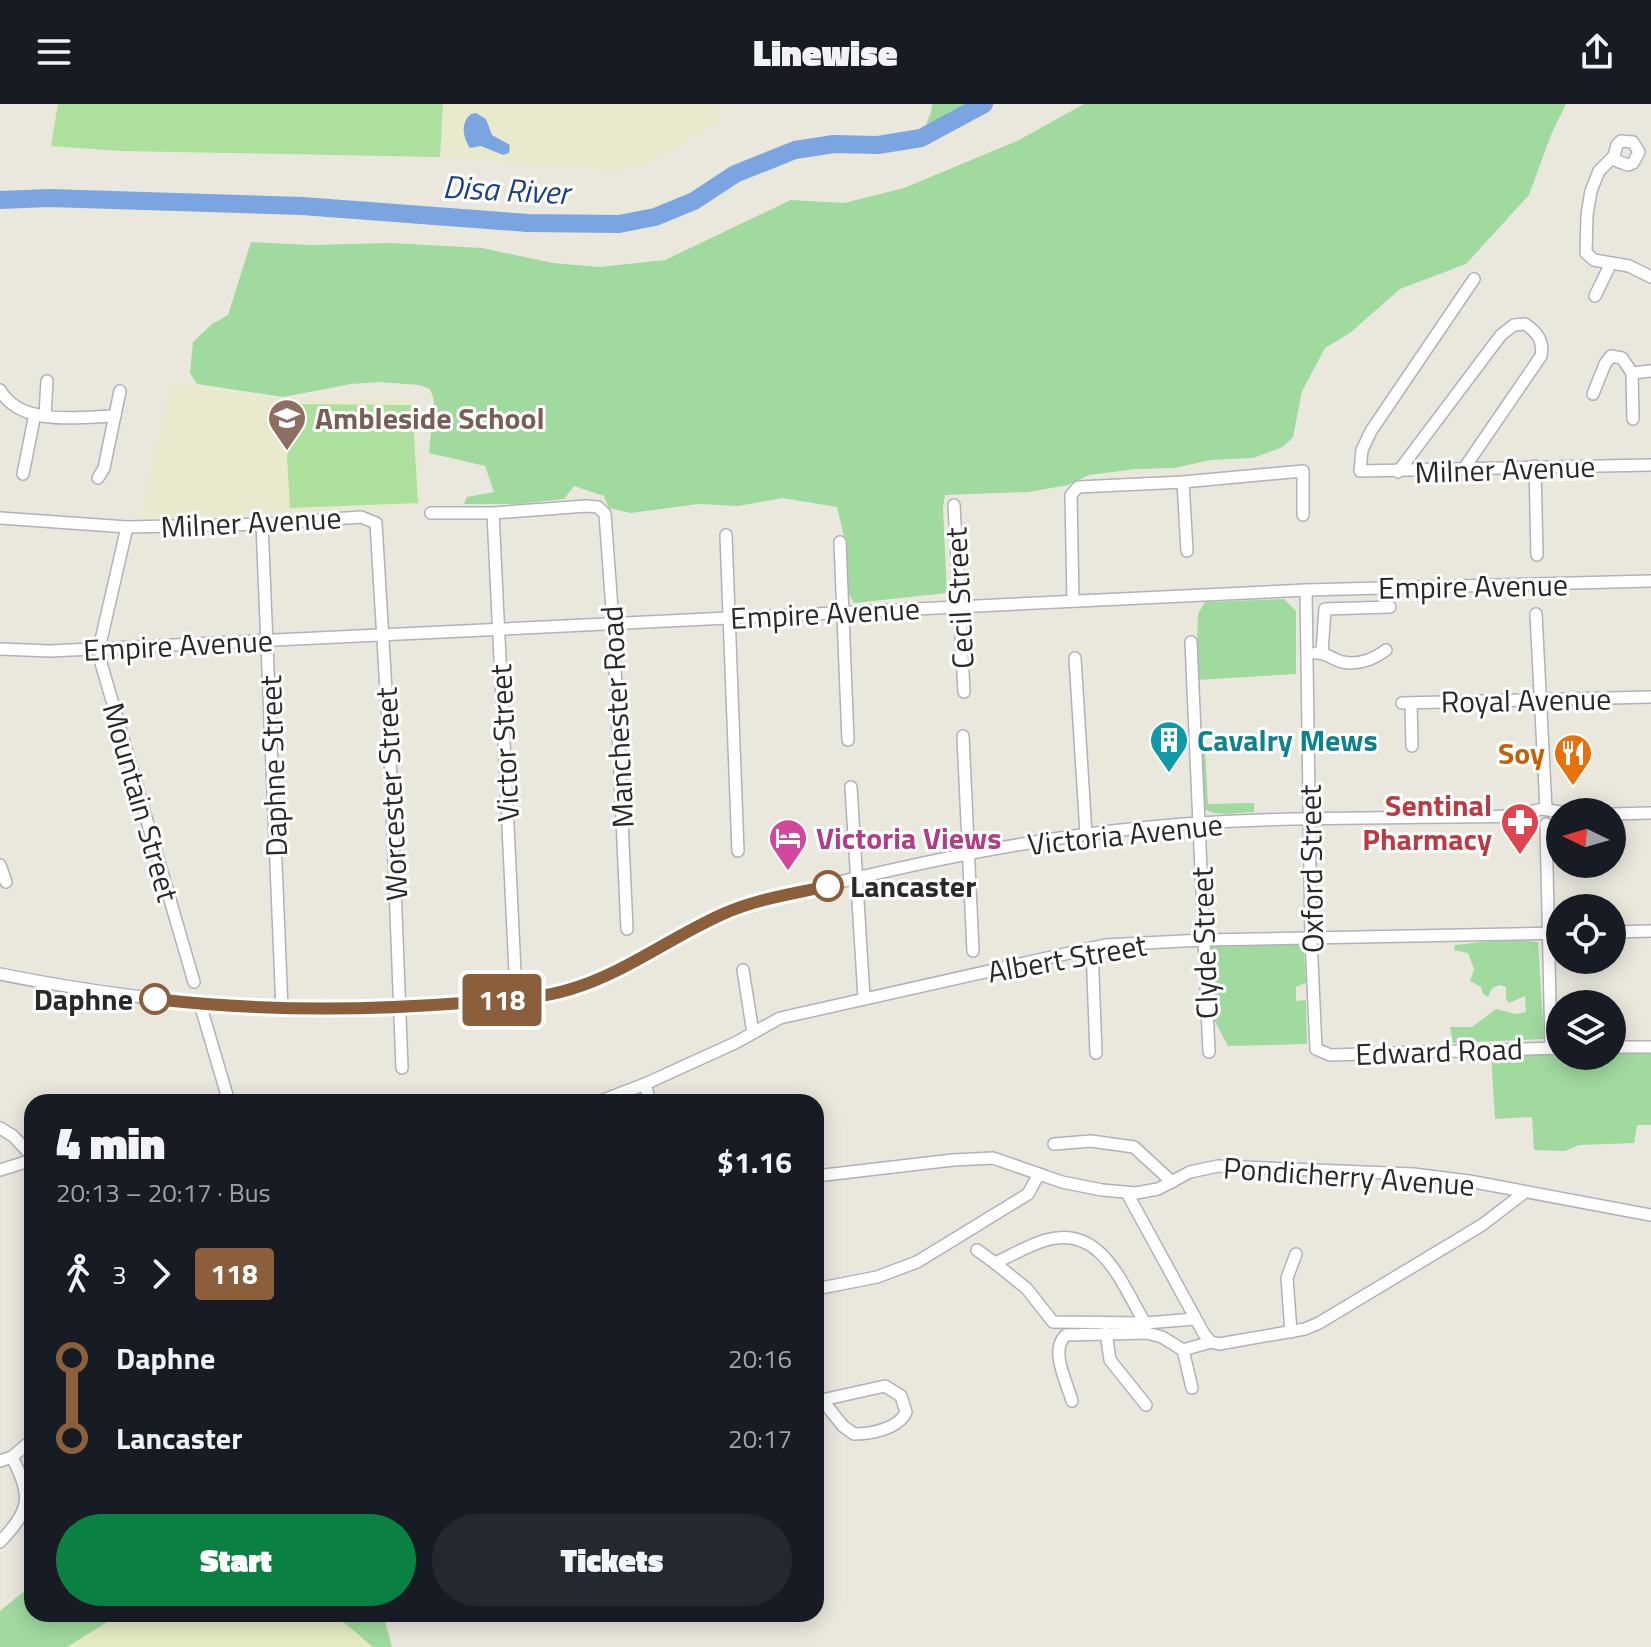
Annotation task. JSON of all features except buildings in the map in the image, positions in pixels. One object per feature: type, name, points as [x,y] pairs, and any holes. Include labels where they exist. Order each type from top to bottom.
[{"type":"street","points":[[1614,156],[1602,166],[1594,179],[1586,231],[1589,257],[1629,266],[1651,277]]},
{"type":"street","points":[[1595,296],[1611,263]]},
{"type":"street","name":"Milner Avenue","points":[[1474,279],[1371,431],[1362,450],[1360,471],[1651,465]]},
{"type":"street","points":[[1398,472],[1501,335],[1514,325],[1525,324],[1539,337],[1541,356],[1465,467]]},
{"type":"street","points":[[1593,394],[1611,356],[1622,358],[1632,373],[1633,419]]},
{"type":"street","points":[[1632,373],[1651,371]]},
{"type":"street","points":[[23,474],[47,381]]},
{"type":"street","points":[[0,390],[15,408],[40,414],[61,418],[115,416]]},
{"type":"street","points":[[98,478],[104,468],[120,391]]},
{"type":"street","points":[[1535,466],[1537,555]]},
{"type":"street","points":[[1073,601],[1071,495],[1084,485],[1183,482],[1303,471],[1303,515]]},
{"type":"street","points":[[1183,482],[1187,551]]},
{"type":"street","name":"Cecil Street","points":[[954,505],[964,692]]},
{"type":"street","name":"Manchester Road","points":[[493,513],[586,506],[600,508],[605,514],[627,929]]},
{"type":"street","points":[[431,513],[493,513]]},
{"type":"street","name":"Victor Street","points":[[493,513],[515,972]]},
{"type":"street","name":"Milner Avenue","points":[[0,518],[127,527],[262,524],[361,517],[374,521]]},
{"type":"street","name":"Worcester Street","points":[[374,521],[378,531],[402,1068]]},
{"type":"street","name":"Daphne Street","points":[[262,524],[282,1009]]},
{"type":"street","name":"Mountain Street","points":[[127,527],[99,649],[103,674],[194,982]]},
{"type":"street","points":[[726,535],[738,851]]},
{"type":"street","points":[[840,542],[848,740]]},
{"type":"street","name":"Empire Avenue","points":[[0,649],[99,649],[1306,590],[1651,581]]},
{"type":"street","name":"Oxford Street","points":[[1306,590],[1311,938],[1314,1042],[1318,1051]]},
{"type":"street","points":[[1322,652],[1325,609],[1390,607]]},
{"type":"street","points":[[1536,614],[1547,798]]},
{"type":"street","name":"Clyde Street","points":[[1191,642],[1209,1052]]},
{"type":"street","points":[[1308,653],[1322,652],[1340,661],[1357,662],[1369,661],[1386,650]]},
{"type":"street","points":[[1075,658],[1086,834]]},
{"type":"street","name":"Royal Avenue","points":[[1412,746],[1406,703],[1651,697]]},
{"type":"street","points":[[963,736],[971,854],[973,951]]},
{"type":"street","points":[[851,787],[864,998]]},
{"type":"street","points":[[1626,814],[1651,813]]},
{"type":"street","name":"Victoria Avenue","points":[[0,974],[112,994],[282,1009],[401,1008],[528,998],[570,990],[600,979],[726,913],[761,901],[971,854],[1086,834],[1199,824],[1546,816]]},
{"type":"street","points":[[0,865],[6,882]]},
{"type":"street","points":[[1626,932],[1651,931]]},
{"type":"street","name":"Albert Street","points":[[619,1094],[780,1018],[1092,948],[1203,940],[1546,933]]},
{"type":"street","points":[[1092,948],[1096,1053]]},
{"type":"street","points":[[743,970],[753,1033]]},
{"type":"street","points":[[200,1004],[226,1094]]},
{"type":"street","points":[[1626,1047],[1651,1047]]},
{"type":"street","name":"Edward Road","points":[[1318,1051],[1330,1055],[1546,1048]]},
{"type":"street","points":[[645,1084],[648,1094]]},
{"type":"street","points":[[0,1128],[13,1136],[24,1149]]},
{"type":"street","points":[[1054,1144],[1091,1141],[1134,1147],[1172,1182]]},
{"type":"street","name":"Pondicherry Avenue","points":[[824,1175],[978,1158],[1005,1161],[1087,1188],[1127,1193],[1146,1192],[1202,1168],[1413,1174],[1651,1215]]},
{"type":"street","points":[[0,1170],[24,1161]]},
{"type":"street","points":[[824,1287],[877,1277],[917,1262],[1028,1194],[1039,1174]]},
{"type":"street","points":[[1072,1401],[1058,1354],[1060,1340],[1070,1334],[1156,1335],[1183,1350],[1211,1342],[1219,1344],[1291,1332],[1319,1323],[1482,1225],[1525,1192]]},
{"type":"street","points":[[1127,1193],[1195,1319],[1211,1342]]},
{"type":"street","points":[[995,1263],[1047,1240],[1084,1240],[1098,1249],[1145,1323]]},
{"type":"street","points":[[977,1250],[1032,1294],[1053,1322],[1145,1323],[1195,1319]]},
{"type":"street","points":[[1291,1332],[1287,1278],[1296,1254]]},
{"type":"street","points":[[1106,1333],[1110,1360],[1146,1405]]},
{"type":"street","points":[[1183,1350],[1192,1388]]},
{"type":"street","points":[[824,1399],[885,1386],[901,1396],[906,1412],[902,1420],[889,1426],[854,1434],[824,1405]]},
{"type":"street","points":[[0,1461],[12,1457],[24,1447]]},
{"type":"street","points":[[12,1457],[24,1484]]},
{"type":"street","points":[[0,1542],[24,1508]]},
{"type":"shaded area","points":[[57,104],[714,104],[723,121],[646,164],[621,172],[440,157],[50,148]]},
{"type":"shaded area","name":"Ambleside School","points":[[171,383],[283,399],[415,399],[421,505],[140,519]]},
{"type":"green space","points":[[58,104],[443,104],[440,157],[120,151],[51,146]]},
{"type":"green space","points":[[932,104],[984,104],[921,138]]},
{"type":"green space","points":[[1084,104],[1566,104],[1529,195],[1466,264],[1400,289],[1350,333],[1325,348],[1302,391],[1293,437],[1283,447],[1253,458],[1089,475],[1068,485],[1028,492],[945,495],[947,593],[854,603],[848,593],[845,541],[837,507],[782,498],[738,506],[698,504],[631,513],[609,508],[604,496],[574,486],[564,499],[518,504],[464,504],[467,497],[494,492],[485,466],[429,453],[434,400],[430,389],[419,385],[379,382],[351,384],[283,397],[197,384],[190,373],[193,342],[212,324],[228,315],[251,242],[311,245],[391,243],[482,248],[553,263],[599,267],[665,260],[791,200],[844,203],[904,188],[1019,140]]},
{"type":"green space","points":[[284,404],[412,405],[418,503],[290,508]]},
{"type":"green space","points":[[1284,599],[1296,611],[1296,674],[1196,680],[1198,614],[1205,602]]},
{"type":"green space","points":[[1200,749],[1205,749],[1208,804],[1254,803],[1254,812],[1221,814],[1204,808]]},
{"type":"green space","points":[[1509,939],[1538,942],[1544,1039],[1453,1043],[1450,1027],[1472,1027],[1496,1009],[1515,1014],[1526,1012],[1525,996],[1509,1003],[1506,987],[1500,985],[1492,988],[1488,997],[1483,994],[1481,987],[1470,981],[1474,969],[1468,953],[1454,950],[1455,945]]},
{"type":"green space","points":[[1298,945],[1304,952],[1306,983],[1296,987],[1296,1001],[1306,1000],[1307,1044],[1228,1046],[1213,1018],[1210,946]]},
{"type":"green space","points":[[1651,1051],[1651,1125],[1637,1125],[1634,1143],[1579,1145],[1565,1151],[1534,1150],[1532,1117],[1495,1119],[1491,1054],[1546,1053],[1546,1070],[1626,1070],[1626,1052]]},
{"type":"green space","points":[[24,1592],[24,1622],[385,1622],[392,1647],[0,1647],[0,1611]]},
{"type":"sand","points":[[107,1622],[343,1622],[373,1647],[67,1647]]},
{"type":"water","points":[[476,113],[486,119],[492,135],[510,145],[509,153],[503,155],[481,146],[470,148],[464,126],[471,114]]},
{"type":"waterway","name":"Disa River","points":[[0,200],[49,198],[302,206],[528,223],[619,224],[655,217],[694,201],[735,174],[795,150],[834,144],[878,145],[921,138],[984,104]]},
{"type":"bus line","name":"118","points":[[155,999],[256,1008],[341,1009],[401,1008],[541,996],[600,979],[726,913],[761,901],[828,886]]},
{"type":"place","name":"Ambleside School","points":[[287,452]]},
{"type":"place","name":"Cavalry Mews","points":[[1169,774]]},
{"type":"place","name":"Soy","points":[[1573,787]]},
{"type":"place","name":"Sentinal Pharmacy","points":[[1520,856]]},
{"type":"place","name":"Victoria Views","points":[[788,872]]},
{"type":"place","name":"Lancaster","points":[[828,886]]},
{"type":"place","name":"Daphne","points":[[155,999]]}]
